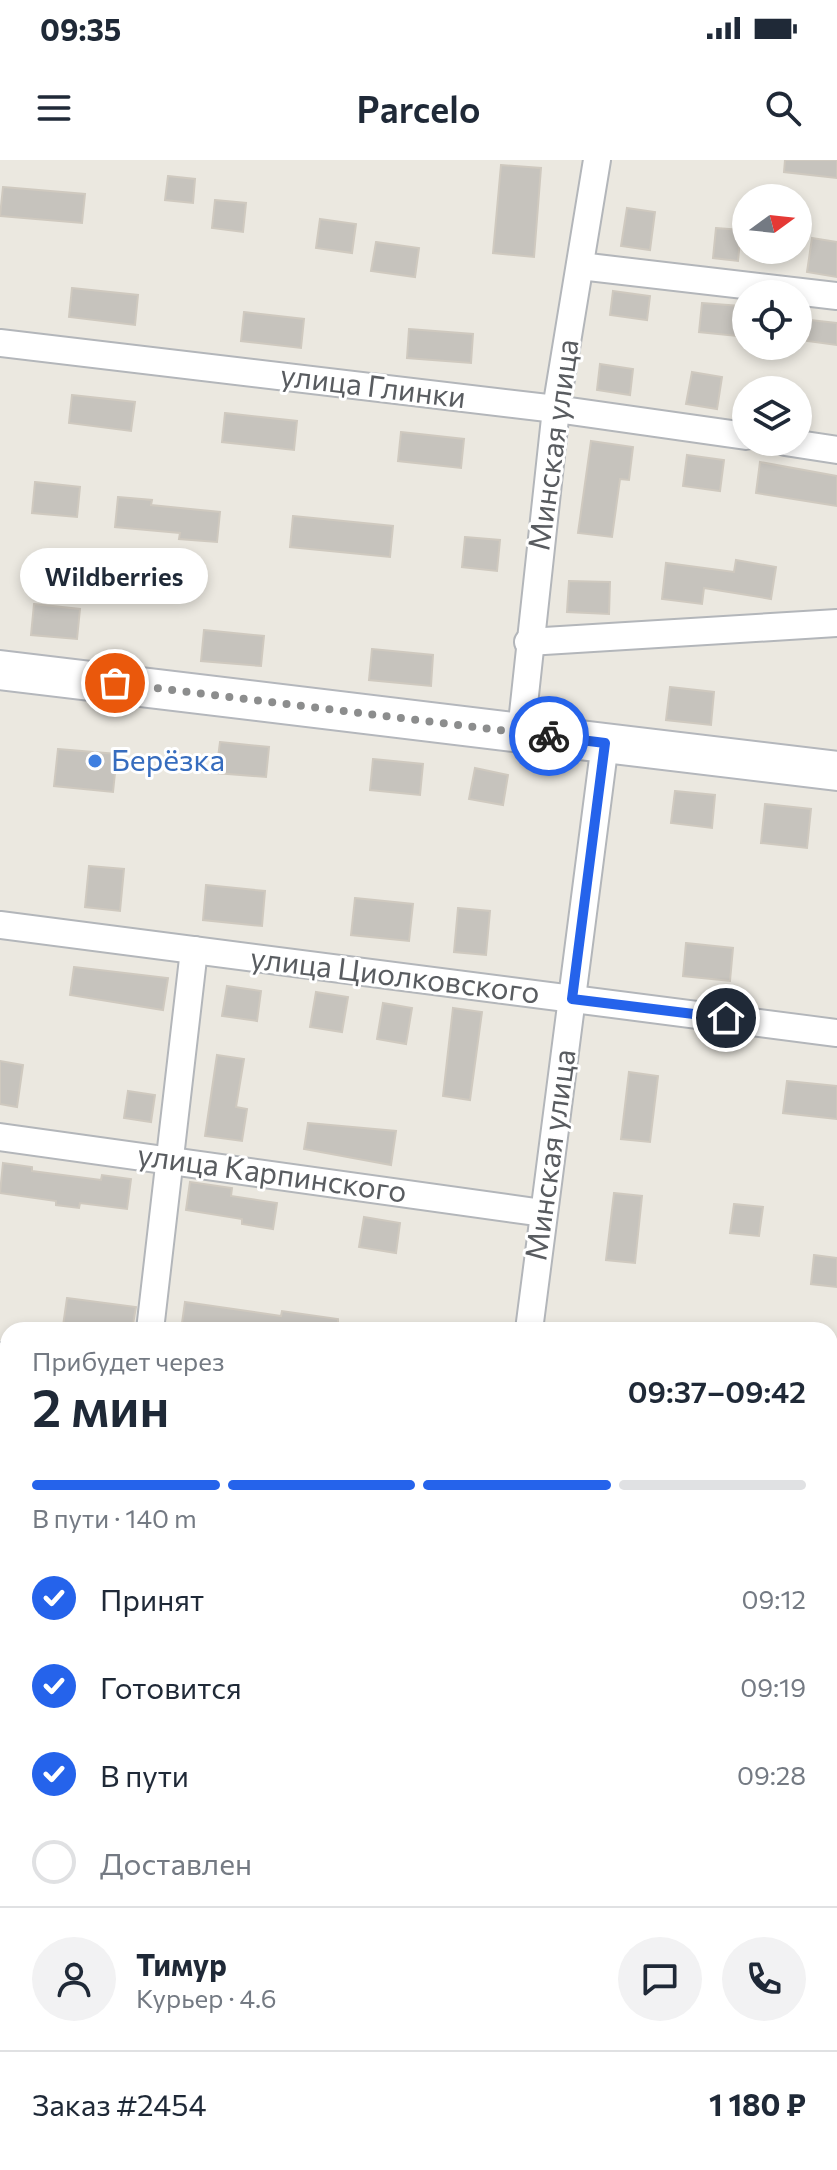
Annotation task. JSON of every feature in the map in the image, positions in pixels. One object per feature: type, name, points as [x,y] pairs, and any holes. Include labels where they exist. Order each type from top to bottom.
[{"type":"street","name":"Минская улица","points":[[521,732],[528,642],[556,409],[597,160]]},
{"type":"street","points":[[580,266],[837,296]]},
{"type":"street","name":"улица Глинки","points":[[0,343],[556,409],[732,434]]},
{"type":"street","points":[[812,446],[837,450]]},
{"type":"street","points":[[528,642],[837,623]]},
{"type":"street","points":[[0,670],[837,771]]},
{"type":"street","name":"Минская улица","points":[[530,1322],[605,743]]},
{"type":"street","name":"улица Циолковского","points":[[0,925],[837,1033]]},
{"type":"street","points":[[151,1322],[167,1159],[194,950]]},
{"type":"street","name":"улица Карпинского","points":[[0,1137],[543,1213]]},
{"type":"building","points":[[785,160],[837,160],[837,178],[784,172]]},
{"type":"building","points":[[501,165],[541,168],[534,257],[493,253]]},
{"type":"building","points":[[168,176],[195,179],[193,203],[165,200]]},
{"type":"building","points":[[3,187],[85,194],[82,223],[0,216]]},
{"type":"building","points":[[215,200],[246,203],[243,232],[212,228]]},
{"type":"building","points":[[627,208],[655,212],[650,250],[621,246]]},
{"type":"building","points":[[320,219],[356,224],[352,253],[316,248]]},
{"type":"building","points":[[716,228],[732,229],[732,260],[713,258]]},
{"type":"building","points":[[812,238],[837,242],[837,277],[807,272],[808,264],[812,264]]},
{"type":"building","points":[[376,242],[419,248],[415,277],[371,271]]},
{"type":"building","points":[[72,288],[138,295],[135,325],[69,317]]},
{"type":"building","points":[[613,291],[650,296],[647,320],[610,315]]},
{"type":"building","points":[[702,303],[732,305],[732,335],[699,332]]},
{"type":"building","points":[[244,312],[304,319],[301,348],[241,341]]},
{"type":"building","points":[[812,320],[837,323],[837,345],[812,342]]},
{"type":"building","points":[[409,329],[473,334],[471,363],[407,358]]},
{"type":"building","points":[[600,364],[633,369],[630,395],[597,390]]},
{"type":"building","points":[[692,372],[722,377],[717,409],[686,404]]},
{"type":"building","points":[[72,395],[135,402],[131,431],[69,423]]},
{"type":"building","points":[[225,413],[297,421],[294,450],[222,442]]},
{"type":"building","points":[[401,432],[464,439],[461,468],[398,461]]},
{"type":"building","points":[[591,441],[633,447],[629,480],[620,479],[612,537],[578,533]]},
{"type":"building","points":[[687,455],[724,460],[720,491],[683,486]]},
{"type":"building","points":[[760,462],[837,476],[837,506],[756,493]]},
{"type":"building","points":[[35,482],[80,487],[77,517],[32,513]]},
{"type":"building","points":[[118,497],[152,500],[151,505],[220,512],[217,542],[179,539],[180,533],[115,527]]},
{"type":"building","points":[[293,516],[393,526],[390,557],[290,547]]},
{"type":"building","points":[[465,537],[500,540],[497,571],[462,567]]},
{"type":"building","points":[[736,560],[776,567],[771,599],[704,588],[702,604],[662,599],[666,563],[734,572]]},
{"type":"building","points":[[569,581],[610,582],[609,614],[567,612]]},
{"type":"building","points":[[34,604],[80,609],[77,639],[31,635]]},
{"type":"building","points":[[204,630],[264,636],[261,666],[201,661]]},
{"type":"building","points":[[372,649],[433,655],[431,686],[369,680]]},
{"type":"building","points":[[670,687],[714,692],[711,725],[666,720]]},
{"type":"building","points":[[220,742],[269,747],[266,777],[216,773]]},
{"type":"building","points":[[58,749],[117,754],[113,792],[54,786]]},
{"type":"building","points":[[373,759],[423,764],[420,795],[370,790]]},
{"type":"building","points":[[475,768],[508,775],[503,805],[469,799]]},
{"type":"building","points":[[675,791],[715,795],[712,828],[671,823]]},
{"type":"building","points":[[765,804],[811,809],[807,848],[761,843]]},
{"type":"building","points":[[89,866],[124,869],[120,911],[85,907]]},
{"type":"building","points":[[206,885],[265,891],[262,926],[203,920]]},
{"type":"building","points":[[355,898],[413,904],[409,941],[351,935]]},
{"type":"building","points":[[458,908],[490,911],[486,955],[454,952]]},
{"type":"building","points":[[686,943],[733,948],[730,981],[683,976]]},
{"type":"building","points":[[74,967],[168,978],[163,1010],[70,995]]},
{"type":"building","points":[[227,986],[261,991],[257,1021],[222,1016]]},
{"type":"building","points":[[316,992],[348,997],[342,1032],[310,1027]]},
{"type":"building","points":[[383,1003],[412,1008],[406,1044],[377,1039]]},
{"type":"building","points":[[453,1008],[482,1012],[470,1100],[443,1096]]},
{"type":"building","points":[[217,1055],[244,1059],[236,1107],[247,1109],[242,1141],[205,1136]]},
{"type":"building","points":[[0,1061],[23,1065],[17,1107],[0,1104]]},
{"type":"building","points":[[629,1072],[658,1076],[650,1142],[621,1139]]},
{"type":"building","points":[[787,1081],[837,1086],[837,1119],[783,1113]]},
{"type":"building","points":[[128,1091],[155,1095],[151,1122],[124,1118]]},
{"type":"building","points":[[308,1123],[396,1131],[391,1165],[304,1149]]},
{"type":"building","points":[[3,1163],[32,1167],[32,1171],[101,1180],[102,1175],[131,1179],[127,1209],[80,1203],[79,1208],[56,1205],[56,1201],[0,1193]]},
{"type":"building","points":[[190,1182],[232,1188],[231,1196],[277,1203],[273,1229],[242,1224],[242,1219],[186,1210]]},
{"type":"building","points":[[614,1193],[642,1196],[635,1263],[606,1260]]},
{"type":"building","points":[[734,1204],[763,1207],[759,1236],[730,1233]]},
{"type":"building","points":[[364,1217],[400,1223],[396,1253],[359,1247]]},
{"type":"building","points":[[814,1255],[837,1258],[837,1287],[811,1284]]},
{"type":"building","points":[[67,1298],[136,1307],[133,1322],[64,1322]]},
{"type":"building","points":[[185,1302],[281,1316],[282,1311],[338,1319],[338,1322],[182,1322]]},
{"type":"way so far","points":[[115,683],[549,736]]},
{"type":"place","name":"Wildberries","points":[[115,683]]},
{"type":"place","name":"Берёзка","points":[[95,761]]},
{"type":"route","points":[[549,736],[605,743],[572,999],[726,1018]]}]
